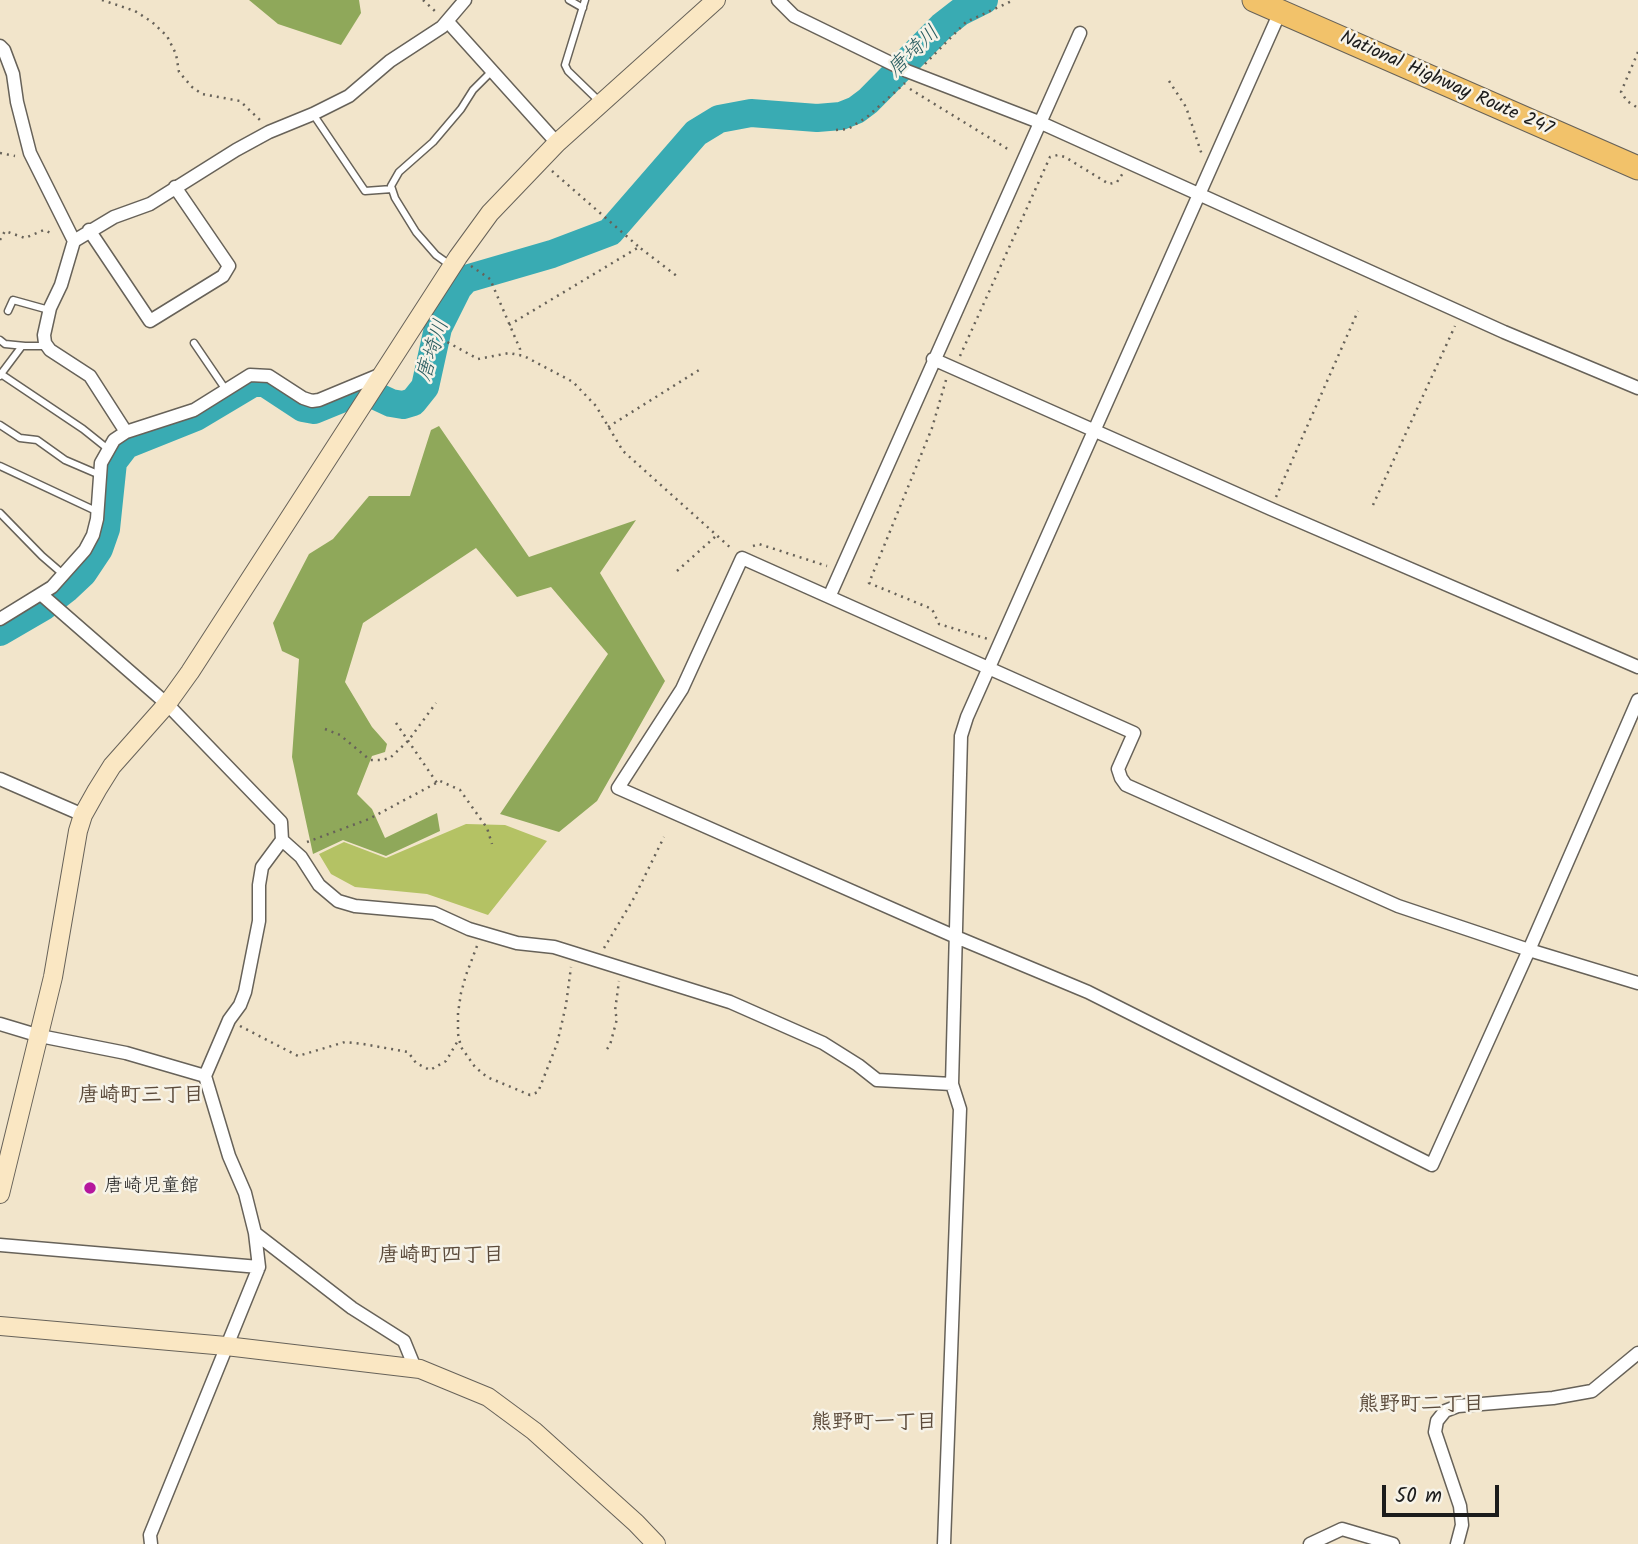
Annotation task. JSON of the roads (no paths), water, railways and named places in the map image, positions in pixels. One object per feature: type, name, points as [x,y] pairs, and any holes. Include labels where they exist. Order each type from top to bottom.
[{"type":"highway","name":"National Highway Route 247","points":[[1254,0],[1638,169]]},
{"type":"street","points":[[73,240],[114,217],[150,204],[270,131],[349,96],[390,61],[448,22],[465,0]]},
{"type":"street","points":[[0,1194],[53,977],[78,831],[83,815],[112,766],[167,704],[190,672],[363,402],[490,213],[557,144],[716,0]]},
{"type":"street","points":[[778,0],[794,16],[893,62],[905,77],[1039,122],[1504,332],[1638,388]]},
{"type":"street","points":[[944,1544],[960,1109],[952,1084],[961,736],[1280,12]]},
{"type":"street","points":[[448,22],[557,144]]},
{"type":"street","points":[[830,595],[1080,33]]},
{"type":"street","points":[[0,46],[13,74],[30,153],[73,240],[61,285],[49,310],[44,335],[46,343],[51,350],[90,376],[126,432]]},
{"type":"street","points":[[89,230],[150,321],[223,276],[229,266],[175,187]]},
{"type":"street","points":[[933,359],[1271,509],[1638,667]]},
{"type":"street","points":[[0,619],[43,596],[64,575],[89,542],[98,512],[101,463],[114,440],[126,432],[194,410],[250,375],[269,376],[312,401],[384,373]]},
{"type":"street","points":[[1638,701],[1529,950],[1432,1165],[1088,992],[956,937],[618,788],[682,689],[742,558],[1134,733],[1118,769],[1126,785],[1398,906],[1529,950],[1638,983]]},
{"type":"street","points":[[43,596],[167,704],[281,822],[282,841],[262,867],[259,921],[245,992],[240,1005],[229,1020],[205,1076],[229,1156],[244,1193],[255,1234],[259,1267],[150,1535],[150,1544]]},
{"type":"street","points":[[0,779],[83,815]]},
{"type":"street","points":[[282,841],[301,857],[319,885],[338,901],[355,906],[434,913],[469,929],[517,943],[554,947],[730,1002],[772,1019],[823,1043],[877,1080],[952,1084]]},
{"type":"street","points":[[0,1024],[40,1036],[126,1053],[205,1076]]},
{"type":"street","points":[[255,1234],[352,1308],[404,1341],[415,1368]]},
{"type":"street","points":[[0,1245],[259,1267]]},
{"type":"street","points":[[0,1326],[226,1346],[415,1368],[488,1397],[534,1431],[656,1544]]},
{"type":"street","points":[[1457,1544],[1462,1525],[1461,1506],[1435,1432],[1441,1417],[1450,1408],[1458,1406],[1553,1398],[1592,1391],[1638,1353]]},
{"type":"street","points":[[1310,1544],[1342,1529],[1393,1544]]},
{"type":"lane","points":[[569,0],[584,4],[565,65],[601,103]]},
{"type":"lane","points":[[455,262],[436,255],[416,232],[392,189],[393,180],[433,142],[481,81],[493,70]]},
{"type":"lane","points":[[313,114],[365,191],[392,189]]},
{"type":"lane","points":[[8,311],[13,300],[49,310]]},
{"type":"lane","points":[[0,340],[5,344],[22,346],[41,346],[46,343]]},
{"type":"lane","points":[[194,343],[226,390]]},
{"type":"lane","points":[[22,346],[0,375],[83,429],[108,449]]},
{"type":"lane","points":[[0,425],[20,438],[37,440],[65,460],[100,475]]},
{"type":"lane","points":[[0,467],[98,512]]},
{"type":"lane","points":[[0,513],[64,575]]},
{"type":"waterway","name":"唐埼川","points":[[0,632],[43,607],[83,573],[99,549],[106,529],[113,462],[126,445],[196,417],[253,383],[265,383],[303,408],[314,410],[363,390],[391,403],[403,405],[413,402],[425,387],[438,328],[458,288],[466,279],[552,254],[610,232],[696,133],[719,119],[751,113],[817,118],[841,116],[856,110],[942,26],[960,12],[984,0]]},
{"type":"place","name":"唐崎児童館","points":[[90,1188]]},
{"type":"district","name":"唐崎町三丁目","points":[[141,1097]]},
{"type":"district","name":"唐崎町四丁目","points":[[441,1257]]},
{"type":"district","name":"熊野町二丁目","points":[[1421,1406]]},
{"type":"district","name":"熊野町一丁目","points":[[874,1424]]}]
